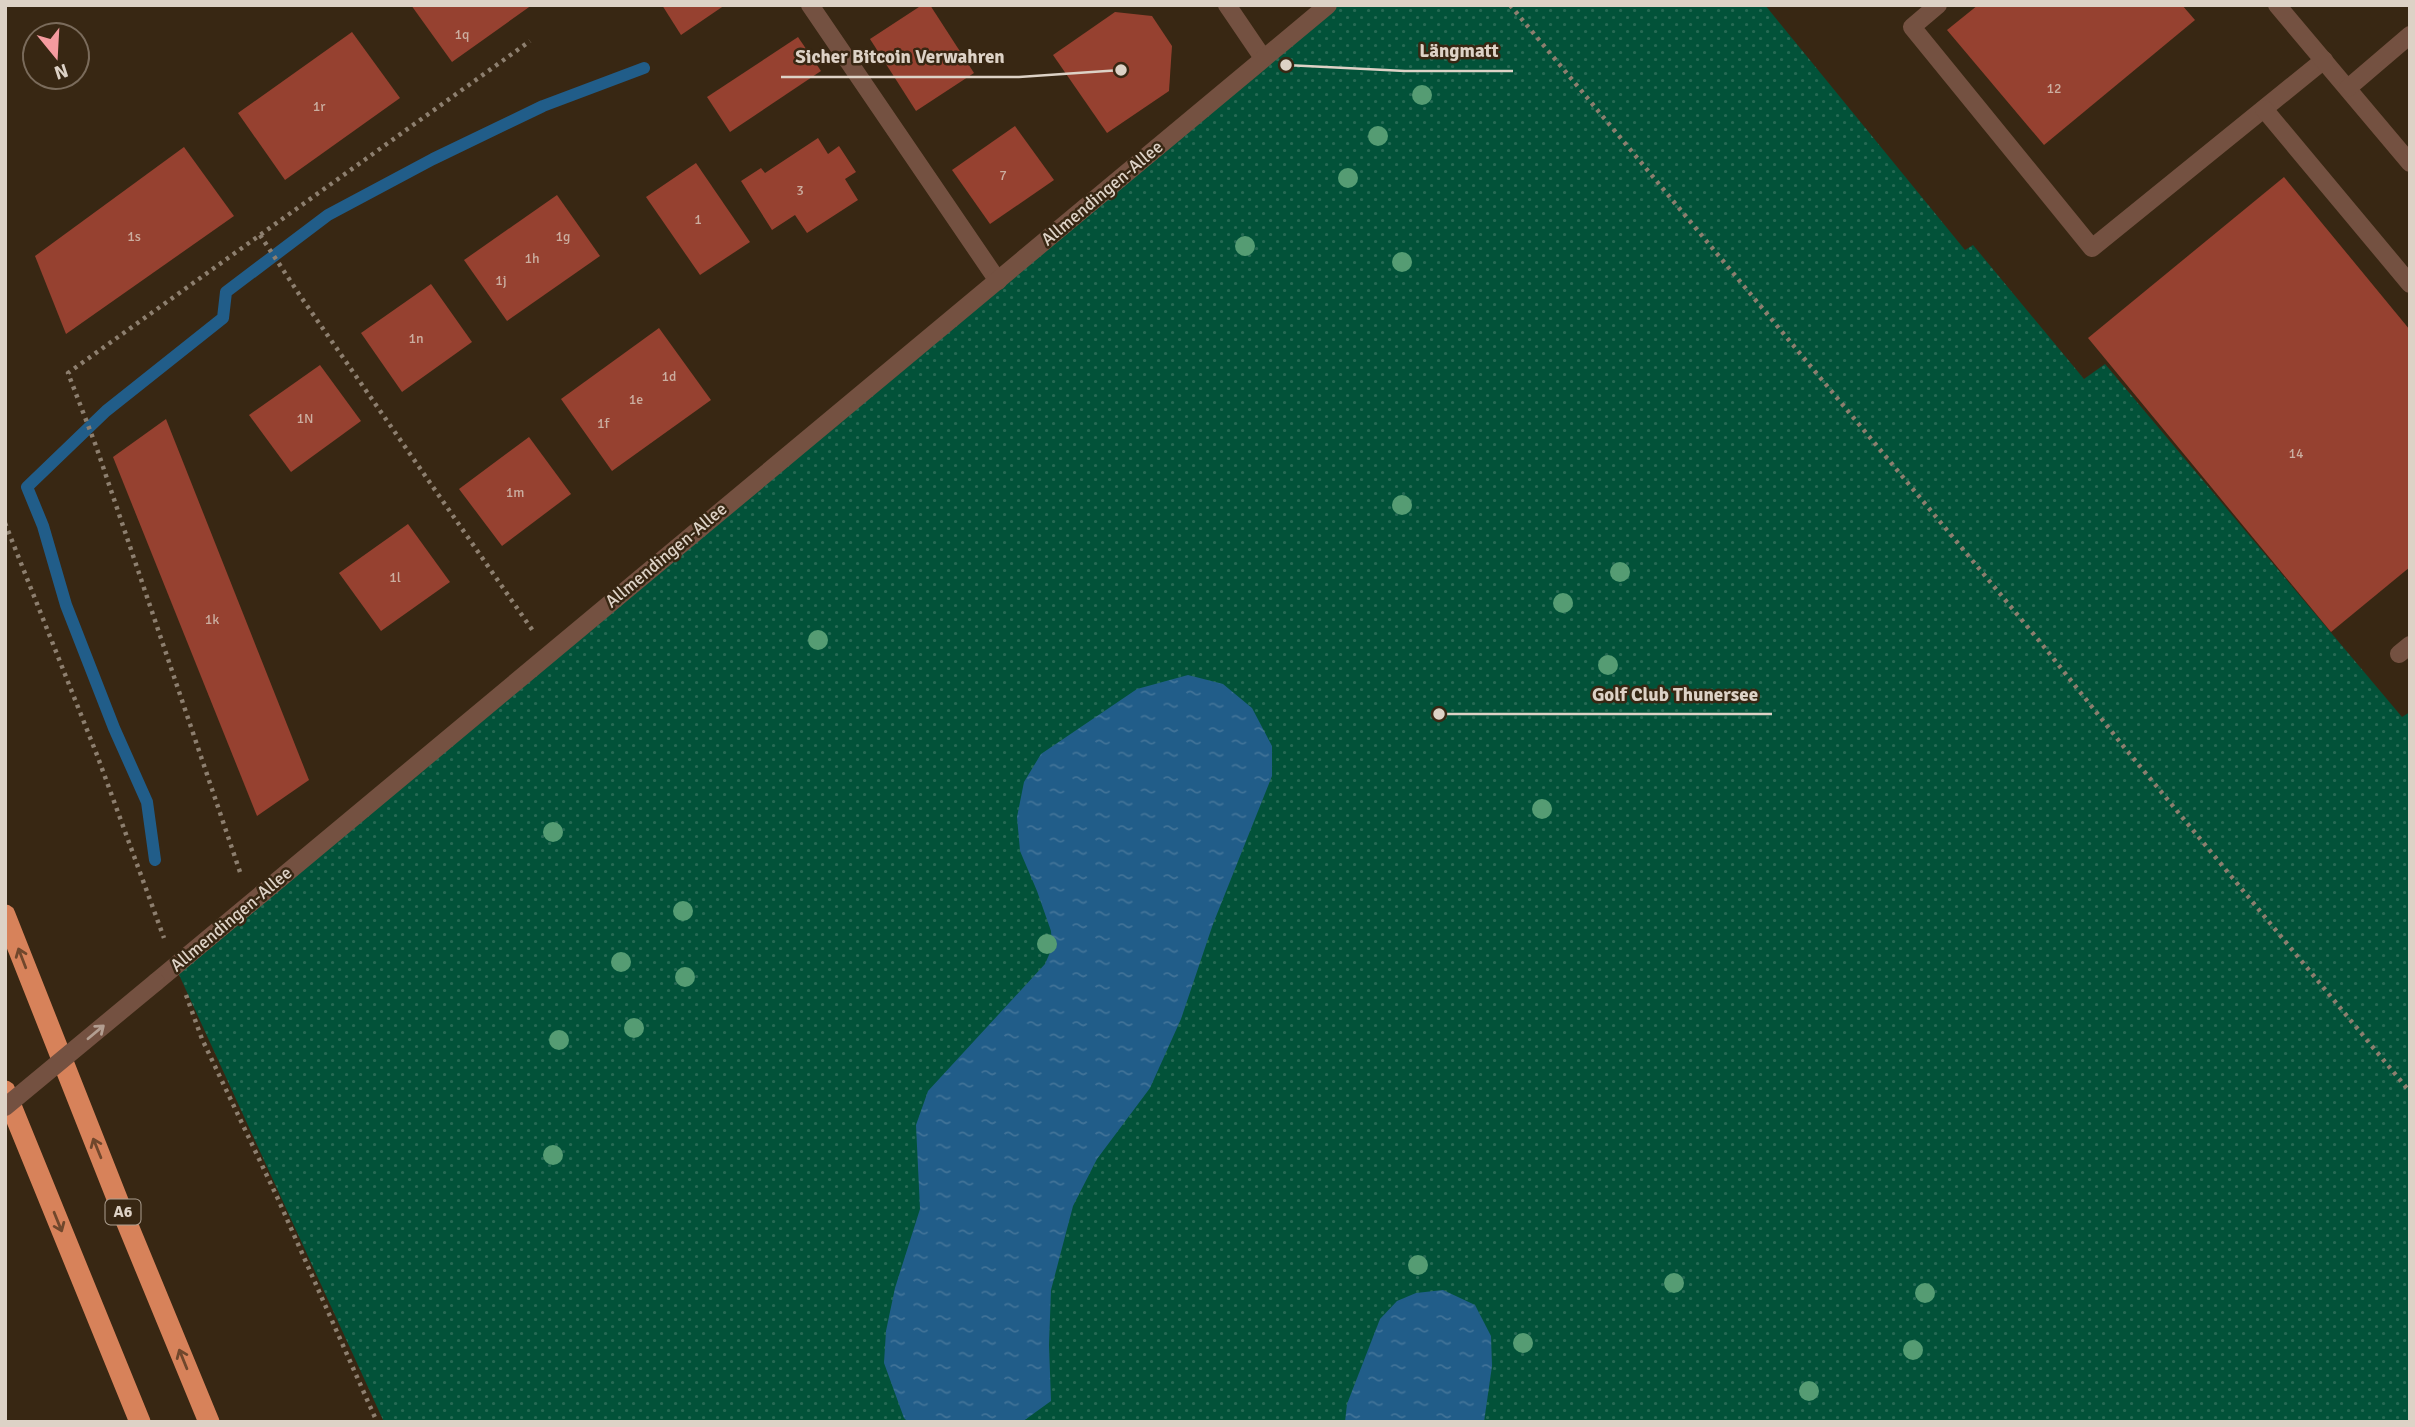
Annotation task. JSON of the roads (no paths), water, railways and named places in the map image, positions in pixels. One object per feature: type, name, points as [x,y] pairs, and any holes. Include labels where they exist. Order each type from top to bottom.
[{"type":"highway","name":"A6","points":[[5,915],[209,1422]]},
{"type":"highway","points":[[5,1091],[140,1422]]},
{"type":"street","points":[[810,5],[998,281]]},
{"type":"street","points":[[1227,5],[1263,58]]},
{"type":"street","name":"Allmendingen-Allee","points":[[5,1107],[1328,5]]},
{"type":"street","points":[[1938,5],[1912,27],[2092,248],[2324,60]]},
{"type":"street","points":[[2277,5],[2410,163]]},
{"type":"street","points":[[2348,88],[2410,35]]},
{"type":"street","points":[[2264,109],[2410,284]]},
{"type":"water","points":[[1188,675],[1223,684],[1252,708],[1272,746],[1272,776],[1213,924],[1181,1019],[1150,1088],[1097,1159],[1073,1206],[1051,1290],[1051,1401],[1022,1422],[908,1422],[904,1418],[884,1363],[886,1331],[895,1288],[920,1209],[916,1125],[928,1091],[1045,964],[1052,948],[1051,931],[1020,851],[1017,817],[1024,782],[1041,754],[1137,689]]},
{"type":"water","points":[[1443,1290],[1475,1305],[1491,1336],[1492,1366],[1484,1422],[1345,1422],[1347,1404],[1380,1319],[1397,1301],[1416,1293]]},
{"type":"waterway","points":[[155,860],[147,802],[114,728],[66,605],[43,526],[27,487],[106,411],[223,318],[226,292],[328,215],[433,159],[543,106],[644,68]]},
{"type":"place","name":"Längmatt","points":[[1286,65]]},
{"type":"place","name":"Sicher Bitcoin Verwahren","points":[[1121,70]]},
{"type":"place","name":"Golf Club Thunersee","points":[[1439,714]]}]
